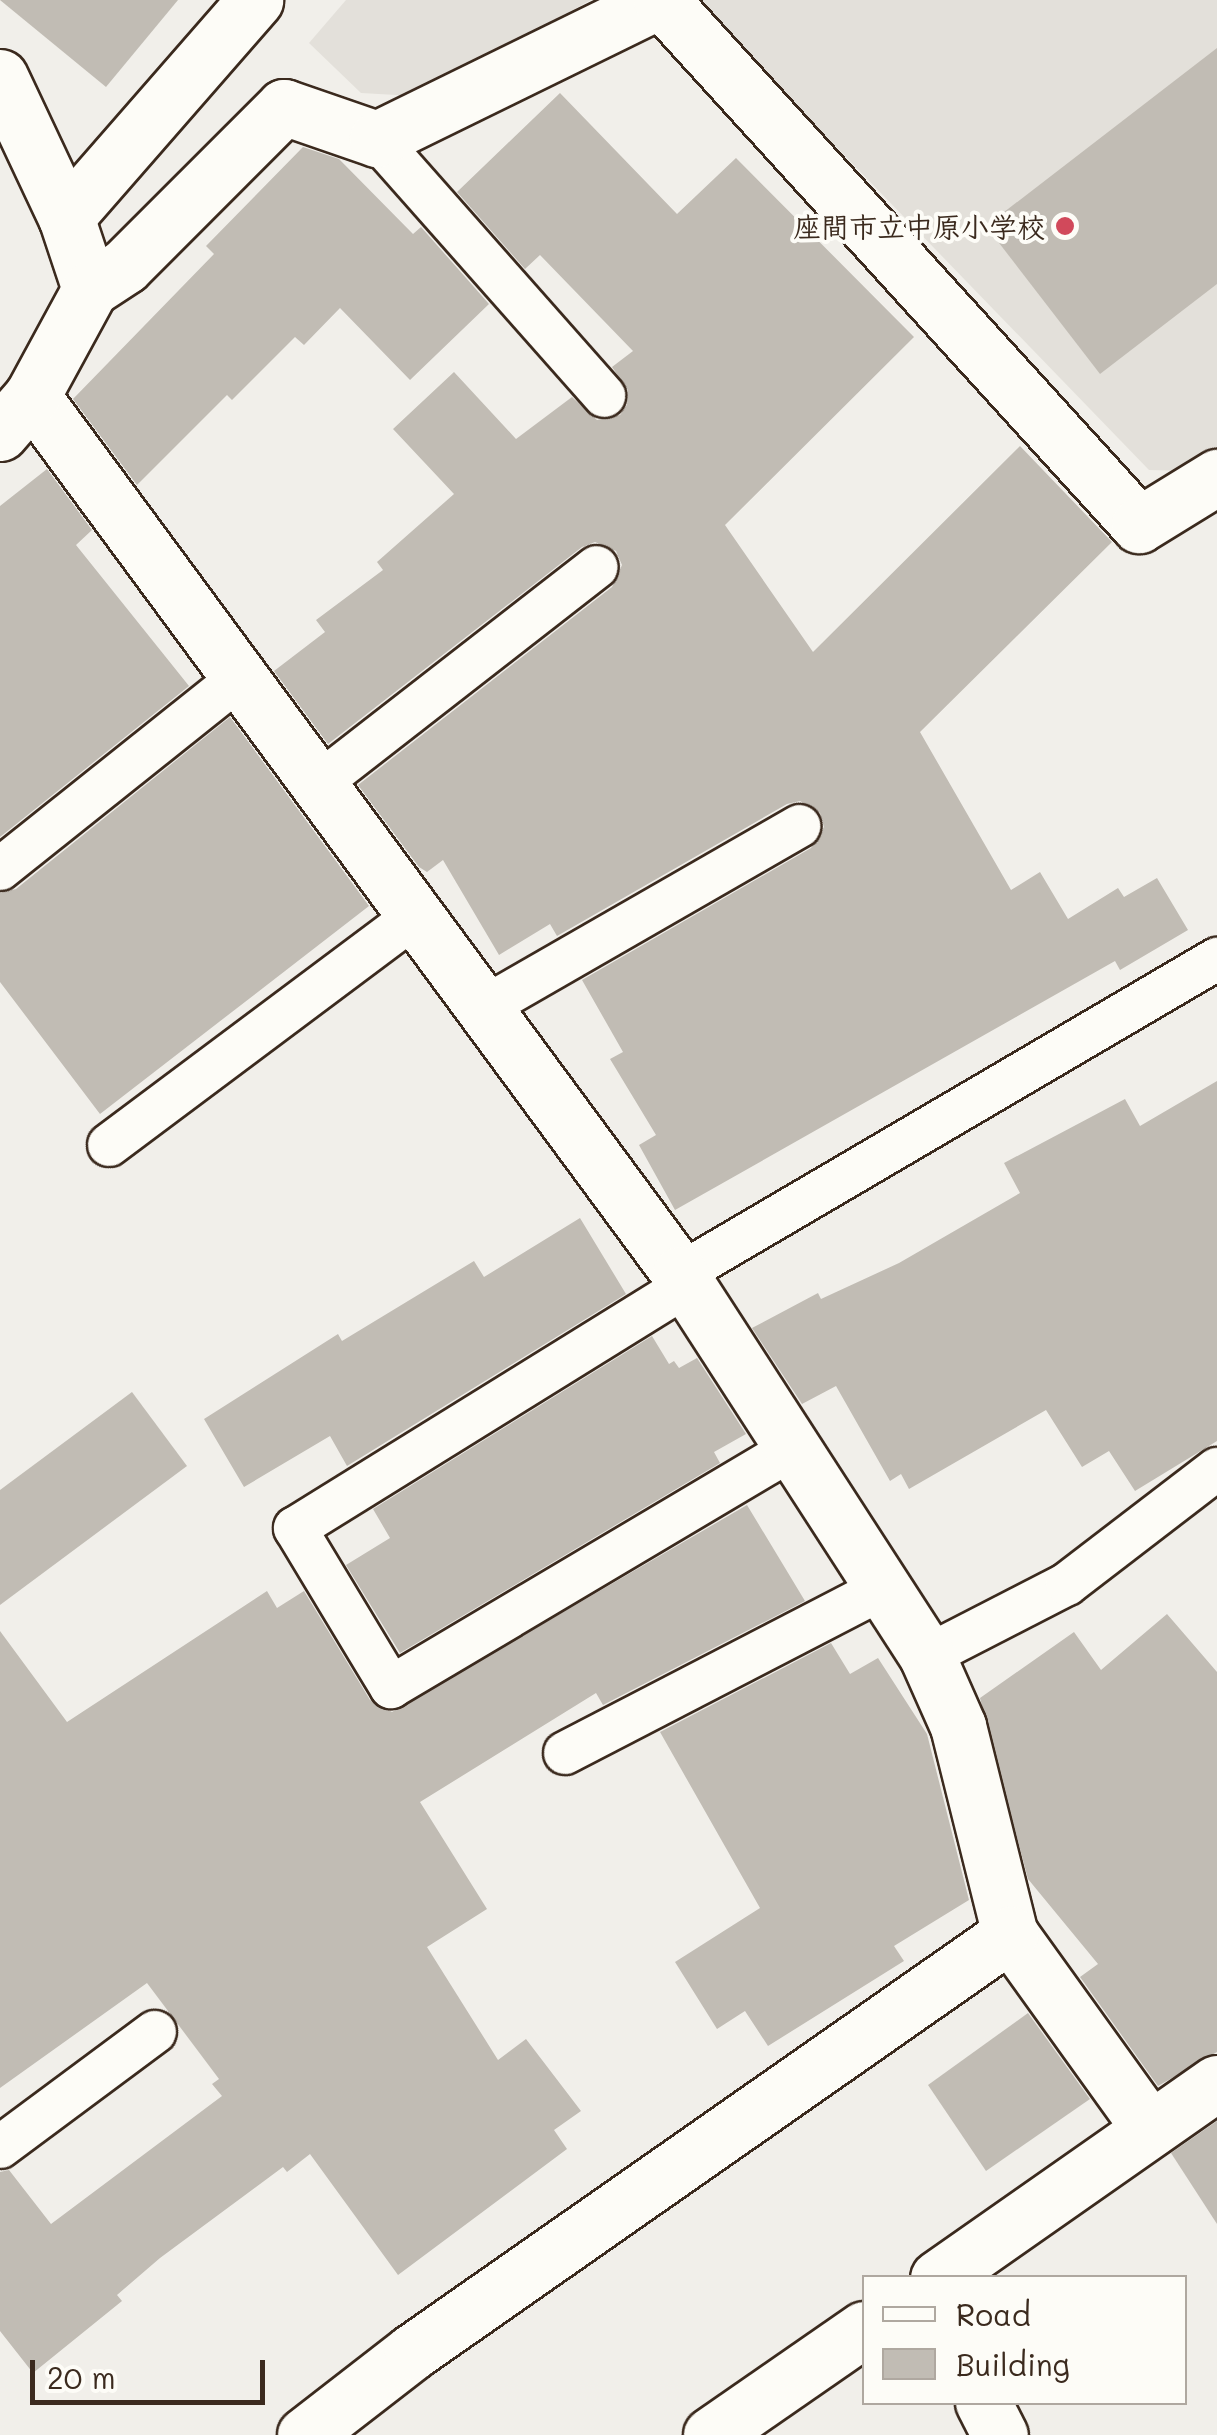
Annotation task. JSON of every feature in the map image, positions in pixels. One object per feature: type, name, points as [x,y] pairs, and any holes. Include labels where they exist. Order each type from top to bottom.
[{"type":"street","points":[[66,217],[254,0]]},
{"type":"street","points":[[1150,2129],[1010,1934],[958,1726],[927,1656],[788,1451],[683,1280],[238,678],[16,414],[90,290],[125,266],[284,108],[377,139],[662,0],[1139,525],[1217,477]]},
{"type":"street","points":[[0,77],[12,131],[66,217],[90,290]]},
{"type":"street","points":[[305,2435],[412,2352],[1010,1934]]},
{"type":"street","points":[[942,2275],[1217,2084]]},
{"type":"street","points":[[711,2435],[862,2329]]},
{"type":"street","points":[[985,2405],[1000,2435]]},
{"type":"lane","points":[[377,139],[604,396]]},
{"type":"lane","points":[[318,784],[597,566]]},
{"type":"lane","points":[[0,869],[238,678]]},
{"type":"lane","points":[[483,1008],[799,826]]},
{"type":"lane","points":[[108,1146],[415,916]]},
{"type":"lane","points":[[788,1451],[390,1687],[296,1528],[683,1280],[1217,958]]},
{"type":"lane","points":[[927,1656],[1068,1584],[1217,1469]]},
{"type":"lane","points":[[566,1754],[882,1589]]},
{"type":"lane","points":[[0,2148],[155,2032]]},
{"type":"shaded area","points":[[346,0],[591,0],[414,96],[361,93],[309,43]]},
{"type":"shaded area","name":"座間市立中原小学校","points":[[694,0],[1217,0],[1217,452],[1191,471],[1149,470]]},
{"type":"building","points":[[0,0],[178,0],[106,87]]},
{"type":"building","points":[[1217,48],[1217,284],[1100,374],[986,226]]},
{"type":"building","points":[[560,93],[677,214],[736,158],[914,337],[725,525],[813,652],[1020,446],[1112,542],[920,732],[1011,890],[1040,872],[1068,919],[1118,888],[1124,897],[1157,878],[1188,930],[1120,970],[1115,961],[675,1210],[639,1145],[656,1135],[610,1059],[623,1052],[582,980],[811,848],[824,827],[820,813],[800,801],[787,804],[557,936],[550,924],[499,955],[443,860],[427,872],[419,867],[358,785],[612,587],[622,565],[616,551],[595,542],[582,547],[328,744],[274,671],[325,632],[316,620],[383,570],[377,562],[454,494],[393,429],[454,372],[516,439],[572,397],[597,420],[620,415],[627,405],[628,390],[612,367],[633,351],[540,255],[525,269],[457,192]]},
{"type":"building","points":[[303,147],[339,159],[413,234],[421,227],[489,304],[410,380],[340,308],[304,345],[295,337],[232,400],[227,395],[137,485],[73,399],[214,254],[206,246]]},
{"type":"building","points":[[47,469],[92,530],[76,545],[189,686],[0,837],[0,506]]},
{"type":"building","points":[[230,717],[369,906],[100,1114],[0,982],[0,893],[16,889]]},
{"type":"building","points":[[1217,1081],[1217,1441],[1135,1491],[1109,1451],[1082,1467],[1046,1410],[909,1489],[901,1474],[890,1481],[836,1386],[802,1404],[752,1328],[818,1293],[821,1299],[899,1263],[1020,1193],[1004,1163],[1125,1099],[1140,1126]]},
{"type":"building","points":[[580,1218],[626,1294],[347,1466],[330,1436],[244,1487],[204,1419],[338,1334],[342,1341],[474,1261],[484,1277]]},
{"type":"building","points":[[652,1336],[669,1364],[674,1361],[679,1368],[697,1358],[746,1434],[714,1452],[720,1463],[400,1653],[346,1565],[390,1538],[373,1509]]},
{"type":"building","points":[[132,1392],[187,1466],[0,1605],[0,1490]]},
{"type":"building","points":[[747,1505],[805,1601],[603,1705],[596,1693],[420,1802],[487,1909],[427,1947],[498,2060],[526,2039],[581,2111],[554,2130],[567,2149],[398,2275],[310,2154],[287,2172],[283,2167],[160,2258],[117,2295],[122,2301],[33,2373],[0,2331],[0,2172],[9,2170],[51,2224],[222,2096],[212,2084],[219,2079],[147,1983],[0,2088],[0,1631],[67,1722],[267,1591],[277,1608],[304,1591],[370,1700],[392,1712]]},
{"type":"building","points":[[1167,1614],[1217,1672],[1217,2052],[1158,2086],[1080,1977],[1098,1964],[1028,1879],[980,1698],[1074,1632],[1101,1670]]},
{"type":"building","points":[[831,1643],[850,1674],[878,1658],[927,1734],[969,1900],[894,1946],[904,1961],[768,2046],[745,2011],[717,2029],[675,1962],[760,1908],[660,1732]]},
{"type":"building","points":[[1028,2013],[1090,2099],[986,2171],[928,2085]]},
{"type":"building","points":[[1217,2121],[1217,2224],[1171,2153]]},
{"type":"place","name":"座間市立中原小学校","points":[[1065,226]]}]
